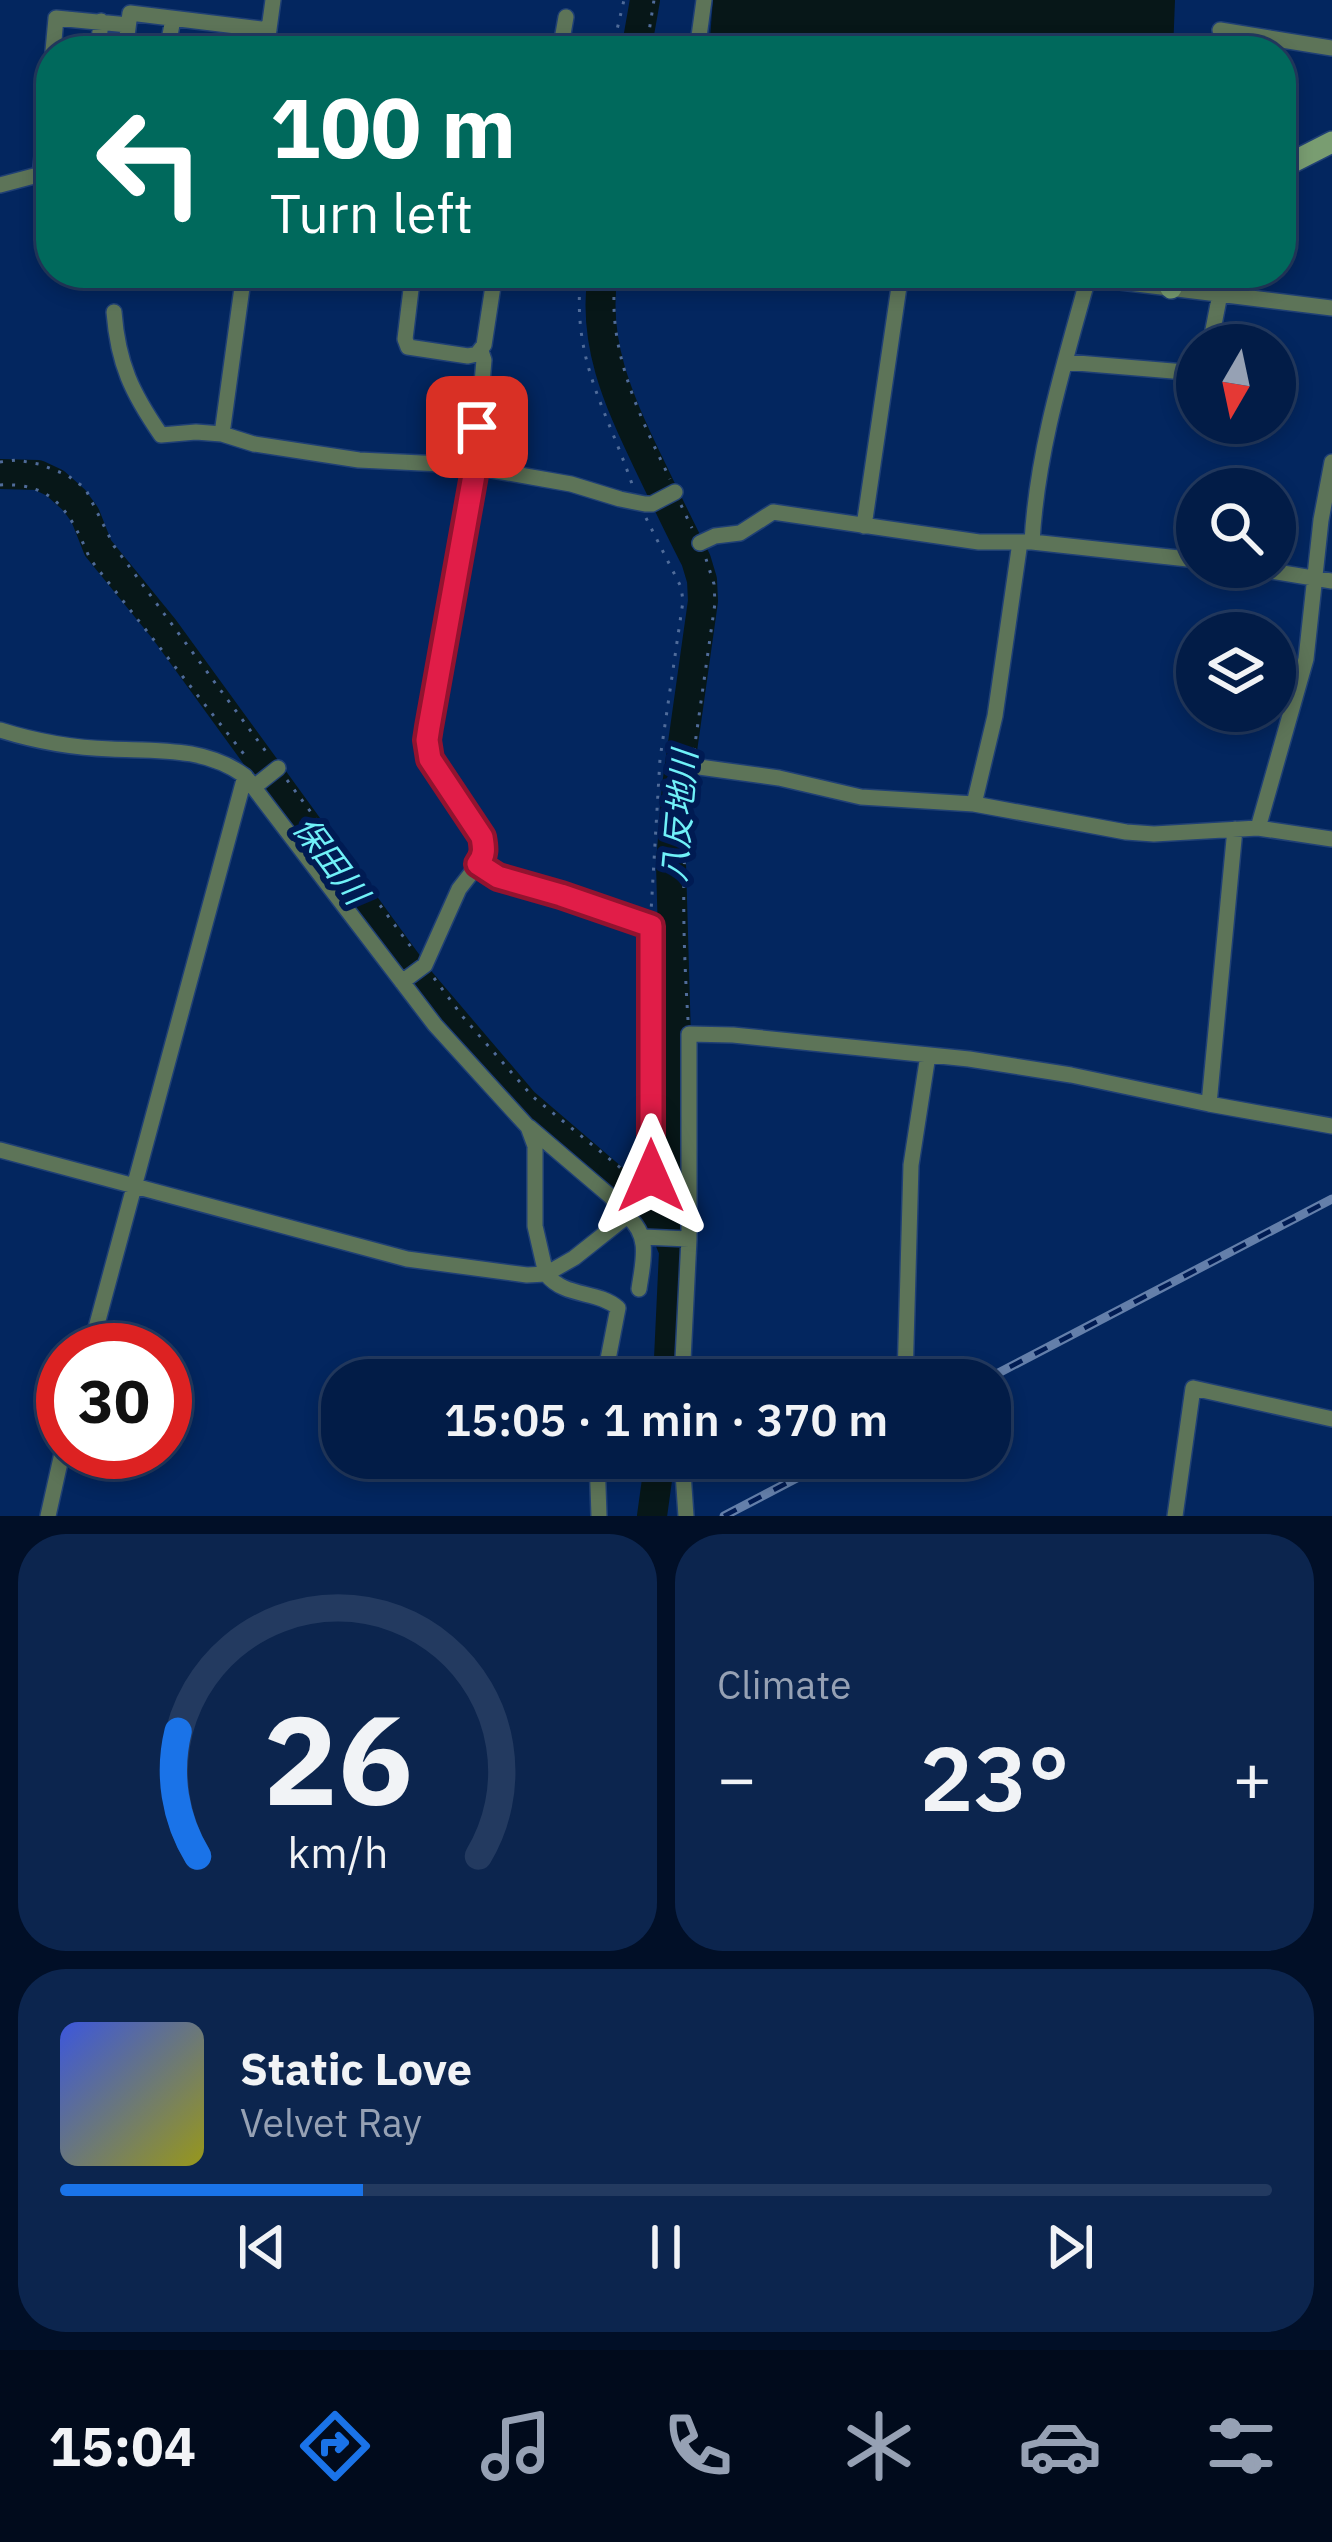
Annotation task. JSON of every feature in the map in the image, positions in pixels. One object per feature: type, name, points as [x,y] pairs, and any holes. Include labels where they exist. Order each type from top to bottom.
[{"type":"street","points":[[268,36],[273,0]]},
{"type":"street","points":[[699,36],[704,0]]},
{"type":"street","points":[[127,36],[130,13],[269,30]]},
{"type":"street","points":[[563,36],[566,17]]},
{"type":"street","points":[[54,36],[56,18],[128,25]]},
{"type":"street","points":[[170,36],[173,19]]},
{"type":"street","points":[[100,36],[101,21]]},
{"type":"street","points":[[1220,30],[1257,36]]},
{"type":"street","points":[[1296,42],[1332,48]]},
{"type":"street","points":[[1296,160],[1332,142]]},
{"type":"street","points":[[0,184],[36,178]]},
{"type":"street","points":[[222,434],[242,288]]},
{"type":"street","points":[[411,288],[404,338],[408,347],[468,356],[484,345],[493,288]]},
{"type":"street","points":[[864,526],[899,288]]},
{"type":"street","points":[[974,804],[995,716],[1048,423],[1085,288]]},
{"type":"street","points":[[1198,288],[1332,308]]},
{"type":"street","points":[[1214,324],[1220,294]]},
{"type":"street","points":[[114,313],[124,371],[161,435],[222,434],[359,460],[463,465],[541,477],[647,502],[674,493]]},
{"type":"street","points":[[414,974],[484,849],[482,837],[430,759],[427,740],[474,468],[481,351]]},
{"type":"street","points":[[1065,362],[1176,371]]},
{"type":"street","points":[[1258,828],[1324,580],[1321,520],[1332,462]]},
{"type":"street","points":[[700,543],[740,533],[773,512],[979,542],[1026,542],[1176,558]]},
{"type":"street","points":[[0,730],[77,747],[195,754],[264,776],[414,974],[435,1025],[528,1126],[638,1226],[652,1236],[685,1239]]},
{"type":"street","points":[[692,766],[779,778],[861,797],[974,804],[1126,832],[1258,828],[1332,839]]},
{"type":"street","points":[[97,1323],[134,1187],[264,776]]},
{"type":"street","points":[[1209,1104],[1235,829]]},
{"type":"street","points":[[0,1150],[407,1259],[527,1275],[546,1274],[574,1258],[627,1216],[648,1190],[651,926],[498,877],[478,864]]},
{"type":"street","points":[[682,1359],[689,1034],[928,1055],[1071,1075],[1332,1126]]},
{"type":"street","points":[[905,1359],[911,1165],[928,1055]]},
{"type":"street","points":[[528,1126],[535,1146],[535,1226],[546,1274],[563,1289],[612,1301],[618,1308],[608,1359]]},
{"type":"street","points":[[639,1289],[644,1250],[652,1236]]},
{"type":"street","points":[[1175,1516],[1193,1388],[1332,1419]]},
{"type":"street","points":[[48,1516],[56,1479]]},
{"type":"street","points":[[598,1479],[599,1516]]},
{"type":"street","points":[[683,1479],[686,1516]]},
{"type":"path","points":[[616,36],[625,0]]},
{"type":"path","points":[[648,36],[654,0]]},
{"type":"path","points":[[580,288],[578,321],[588,372],[647,502],[683,601],[660,759],[651,926]]},
{"type":"path","points":[[614,288],[612,308],[619,349],[642,418],[714,584],[684,832],[682,939],[689,1034]]},
{"type":"path","points":[[0,462],[38,464],[85,488],[114,546],[264,776]]},
{"type":"path","points":[[0,484],[44,491],[62,507],[76,525],[90,559],[264,776],[414,974],[463,1017],[532,1096],[648,1190]]},
{"type":"shaded area","points":[[713,0],[1175,0],[1174,36],[710,36]]},
{"type":"waterway","name":"八反地川","points":[[639,36],[645,0]]},
{"type":"waterway","name":"八反地川","points":[[602,288],[601,323],[610,370],[702,580],[671,864],[677,1074],[669,1359]]},
{"type":"waterway","name":"保田川","points":[[0,474],[38,475],[74,500],[98,548],[164,629],[420,981],[524,1103],[663,1222],[672,1246]]},
{"type":"waterway","name":"八反地川","points":[[652,1516],[657,1479]]},
{"type":"railway","points":[[1011,1366],[1332,1199]]},
{"type":"railway","points":[[724,1516],[795,1479]]},
{"type":"route","points":[[477,427],[474,475],[427,740],[430,759],[482,837],[483,858],[478,864],[509,881],[651,926],[651,1176]]}]
